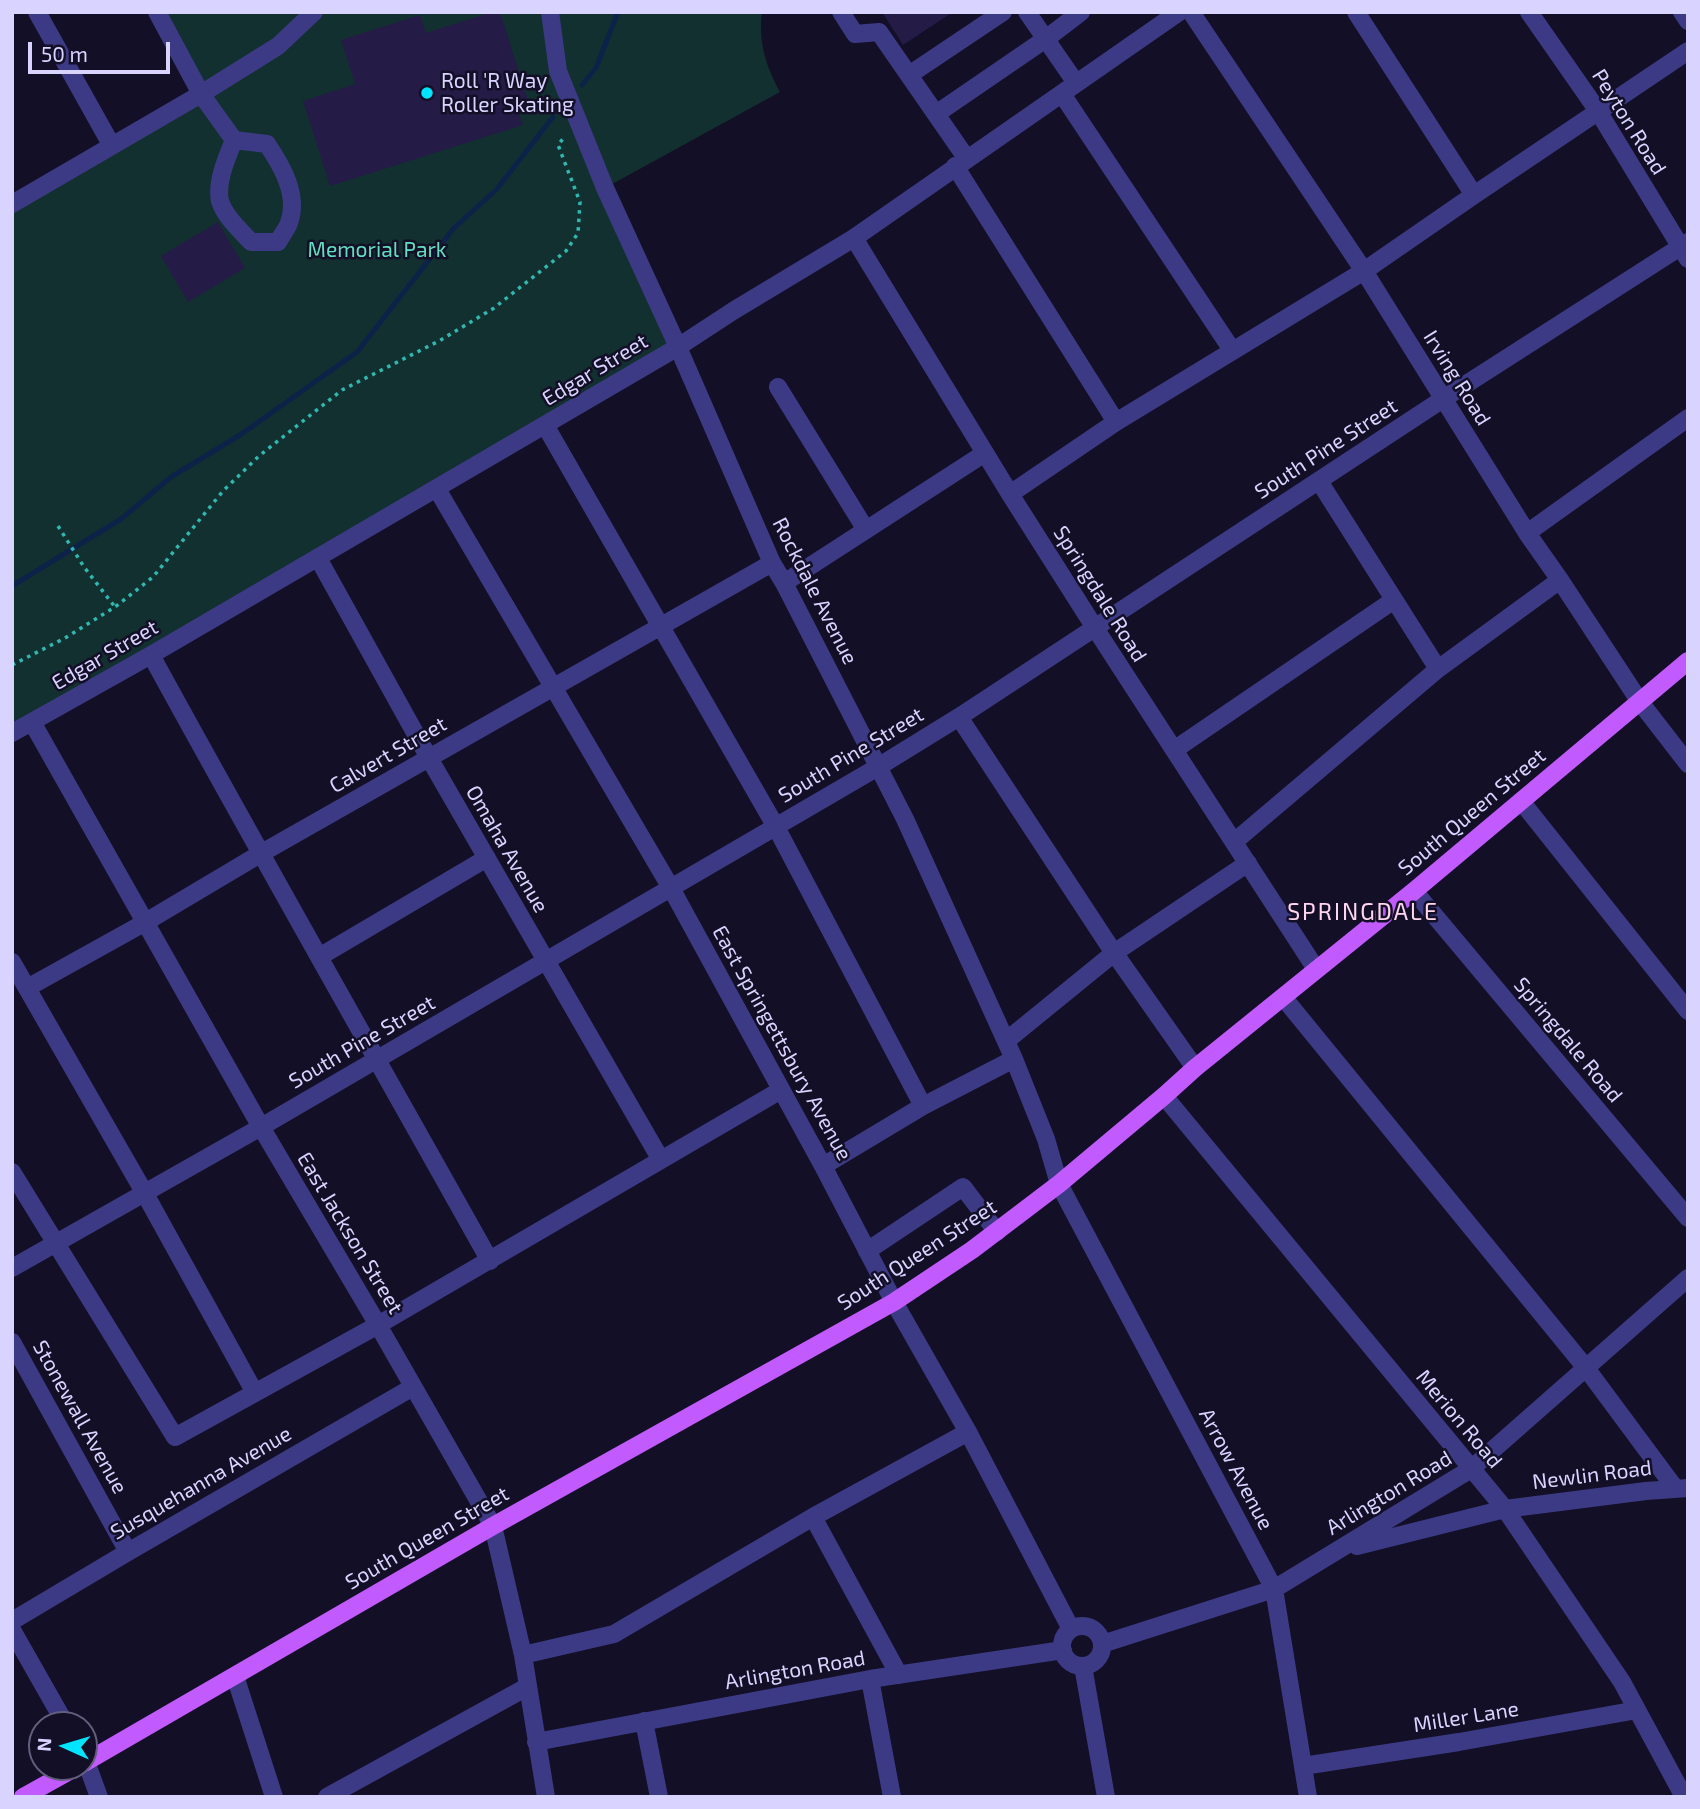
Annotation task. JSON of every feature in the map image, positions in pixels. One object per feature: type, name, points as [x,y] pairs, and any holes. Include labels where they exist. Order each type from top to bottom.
[{"type":"main road","name":"South Queen Street","points":[[98,1754],[493,1526],[894,1302],[997,1232],[1414,891],[1688,661]]},
{"type":"main road","name":"South Queen Street","points":[[23,1797],[50,1781]]},
{"type":"street","points":[[37,12],[112,146]]},
{"type":"street","points":[[156,12],[201,94],[234,140],[267,144],[280,163],[292,197],[289,222],[278,242],[251,242],[231,220],[220,200],[221,174],[234,140]]},
{"type":"street","points":[[12,204],[278,46],[314,12]]},
{"type":"street","name":"Rockdale Avenue","points":[[550,12],[558,71],[604,188],[678,347],[772,564],[911,831],[1014,1059],[1046,1139],[1059,1184]]},
{"type":"street","points":[[841,12],[855,34],[879,33],[936,114],[961,163],[1116,422]]},
{"type":"street","points":[[909,75],[1003,12]]},
{"type":"street","points":[[1027,12],[1046,38],[1069,89],[1232,350]]},
{"type":"street","points":[[936,114],[1081,12]]},
{"type":"street","name":"Edgar Street","points":[[12,733],[151,655],[678,347],[854,238],[1179,12]]},
{"type":"street","name":"Irving Road","points":[[1191,12],[1364,271],[1527,533],[1640,702],[1688,764]]},
{"type":"street","points":[[1356,12],[1474,195]]},
{"type":"street","name":"Peyton Road","points":[[1529,12],[1598,111],[1685,249]]},
{"type":"street","points":[[1682,12],[1688,21]]},
{"type":"street","points":[[1010,494],[1116,422],[1364,271],[1688,51]]},
{"type":"street","name":"Springdale Road","points":[[854,238],[1010,494],[1317,969]]},
{"type":"street","name":"South Pine Street","points":[[12,1268],[261,1127],[878,767],[1444,399],[1685,249]]},
{"type":"street","points":[[778,387],[866,530]]},
{"type":"street","points":[[1527,533],[1688,418]]},
{"type":"street","points":[[545,425],[776,827],[923,1106]]},
{"type":"street","points":[[784,583],[985,453]]},
{"type":"street","points":[[1319,481],[1438,669]]},
{"type":"street","name":"East Springettsbury Avenue","points":[[437,489],[671,888],[894,1302],[968,1432],[1071,1629]]},
{"type":"street","name":"Omaha Avenue","points":[[318,558],[429,758],[661,1160]]},
{"type":"street","name":"Calvert Street","points":[[27,988],[772,564]]},
{"type":"street","points":[[1234,842],[1438,669],[1560,580]]},
{"type":"street","points":[[1174,750],[1394,600]]},
{"type":"street","points":[[151,655],[489,1261]]},
{"type":"street","points":[[958,717],[1114,953],[1195,1068]]},
{"type":"street","name":"East Jackson Street","points":[[32,722],[144,923],[493,1526],[523,1655],[546,1797]]},
{"type":"street","points":[[1521,801],[1688,1011]]},
{"type":"street","points":[[319,957],[487,858]]},
{"type":"street","points":[[1006,1041],[1114,953],[1248,863]]},
{"type":"street","name":"Springdale Road","points":[[1414,891],[1688,1219]]},
{"type":"street","points":[[12,962],[255,1393]]},
{"type":"street","points":[[1283,997],[1681,1488]]},
{"type":"street","points":[[823,1166],[923,1106],[1014,1059]]},
{"type":"street","points":[[12,1172],[175,1437],[378,1325],[782,1090]]},
{"type":"street","name":"Merion Road","points":[[1164,1096],[1504,1509],[1622,1682],[1684,1797]]},
{"type":"street","name":"Arrow Avenue","points":[[1059,1184],[1274,1589],[1308,1797]]},
{"type":"street","points":[[867,1251],[963,1187],[997,1232]]},
{"type":"street","name":"Arlington Road","points":[[1102,1644],[1274,1589],[1471,1469],[1688,1278]]},
{"type":"street","name":"Stonewall Avenue","points":[[12,1342],[128,1552]]},
{"type":"street","name":"Susquehanna Avenue","points":[[12,1621],[413,1387]]},
{"type":"street","points":[[523,1655],[614,1634],[813,1517],[968,1432]]},
{"type":"street","name":"Newlin Road","points":[[1340,1550],[1504,1509],[1681,1488]]},
{"type":"street","points":[[813,1517],[899,1675]]},
{"type":"street","points":[[1078,1626],[1091,1628],[1101,1638],[1102,1644],[1096,1661],[1083,1666],[1068,1660],[1063,1650],[1064,1638],[1071,1629],[1078,1626]]},
{"type":"street","points":[[12,1630],[58,1711]]},
{"type":"street","name":"Arlington Road","points":[[536,1742],[870,1679],[1063,1650]]},
{"type":"street","points":[[1083,1666],[1106,1797]]},
{"type":"street","points":[[235,1676],[274,1797]]},
{"type":"street","points":[[870,1679],[892,1797]]},
{"type":"street","points":[[327,1797],[527,1687]]},
{"type":"street","name":"Miller Lane","points":[[1303,1766],[1459,1742],[1637,1710]]},
{"type":"street","points":[[644,1721],[659,1797]]},
{"type":"street","points":[[92,1781],[99,1797]]},
{"type":"path","points":[[12,665],[65,638],[115,607],[153,577],[223,491],[259,456],[342,390],[439,341],[494,308],[566,251],[578,233],[580,202],[558,145],[578,121]]},
{"type":"path","points":[[58,526],[84,567],[115,607]]},
{"type":"green space","name":"Memorial Park","points":[[157,12],[762,12],[764,54],[780,92],[605,188],[678,347],[12,733],[12,204],[201,94]]},
{"type":"building","name":"Roll 'R Way Roller Skating","points":[[492,12],[500,12],[531,110],[519,114],[523,125],[330,186],[303,101],[355,84],[341,40],[420,15],[426,33]]},
{"type":"building","points":[[882,12],[953,12],[903,45]]},
{"type":"building","points":[[218,222],[245,268],[188,302],[161,256]]},
{"type":"waterway","points":[[582,85],[596,68],[618,12]]},
{"type":"waterway","points":[[12,586],[121,519],[171,477],[240,435],[357,352],[454,228],[496,190],[553,117]]},
{"type":"place","name":"Roll 'R Way Roller Skating","points":[[427,93]]},
{"type":"district","name":"SPRINGDALE","points":[[1363,912]]}]
